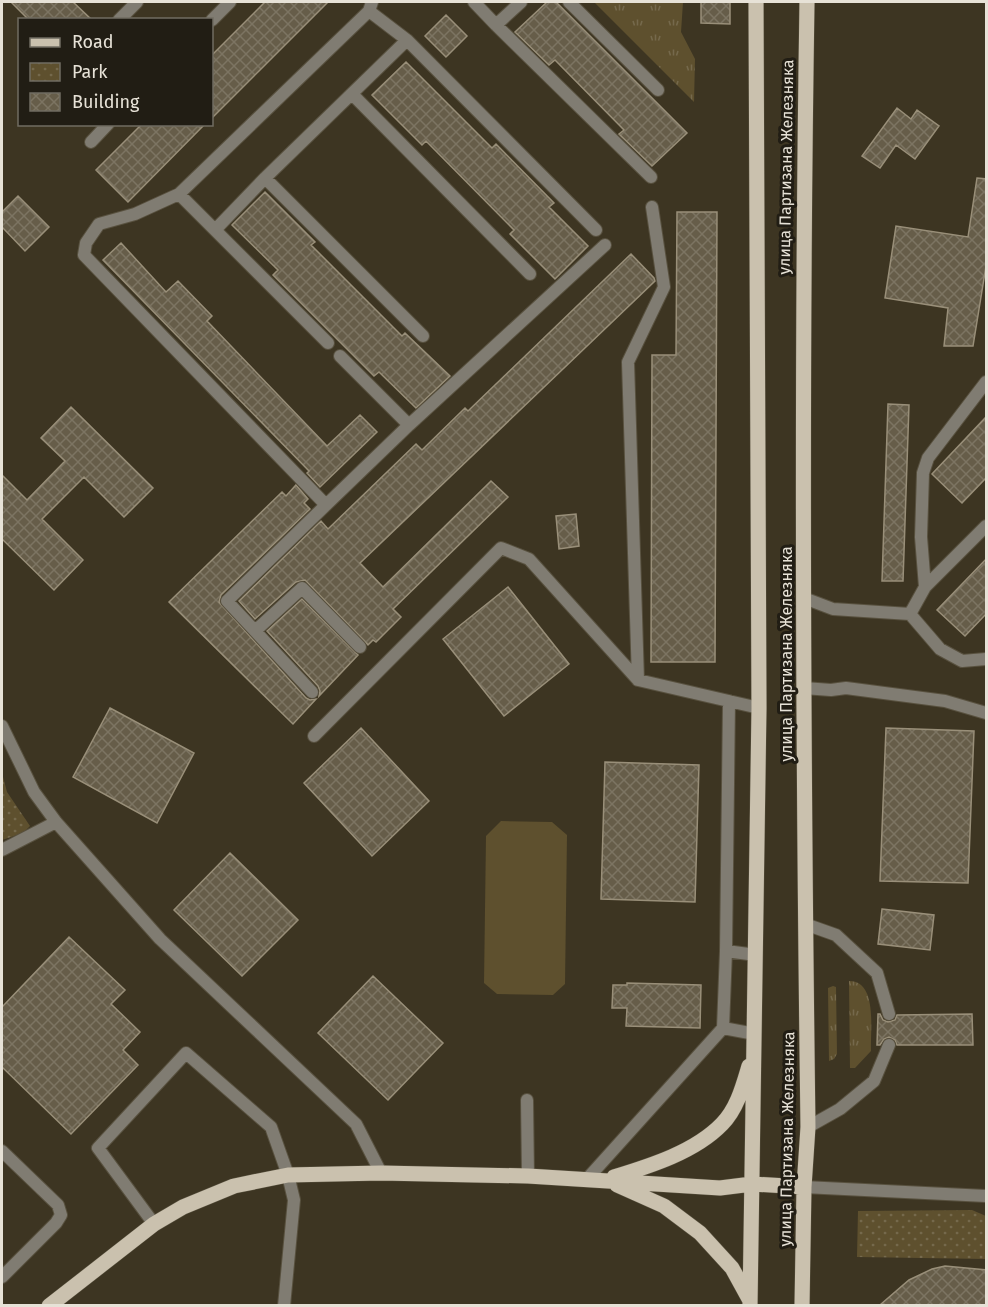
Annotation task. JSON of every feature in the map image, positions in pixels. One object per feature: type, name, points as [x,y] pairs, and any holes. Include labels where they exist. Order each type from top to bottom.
[{"type":"main road","name":"улица Партизана Железняка","points":[[750,1303],[759,708],[756,2]]},
{"type":"main road","name":"улица Партизана Железняка","points":[[802,1305],[804,1187],[808,1127],[805,924],[803,262],[807,2]]},
{"type":"main road","points":[[606,1180],[675,1156],[696,1144],[722,1124],[741,1094],[755,1040]]},
{"type":"main road","points":[[51,1305],[154,1224],[183,1207],[234,1186],[288,1175],[381,1173],[528,1176],[720,1188],[752,1184],[804,1187]]},
{"type":"main road","points":[[606,1180],[664,1206],[700,1233],[732,1268],[750,1303]]},
{"type":"lane","points":[[121,18],[137,2]]},
{"type":"lane","points":[[213,19],[230,2]]},
{"type":"lane","points":[[474,2],[651,177]]},
{"type":"lane","points":[[496,25],[521,2]]},
{"type":"lane","points":[[568,2],[658,90]]},
{"type":"lane","points":[[326,505],[84,255],[86,243],[99,224],[135,214],[179,194],[371,6],[596,230]]},
{"type":"lane","points":[[215,230],[407,40]]},
{"type":"lane","points":[[352,94],[530,274]]},
{"type":"lane","points":[[91,142],[106,126]]},
{"type":"lane","points":[[266,178],[423,336]]},
{"type":"lane","points":[[179,194],[327,343]]},
{"type":"lane","points":[[638,680],[628,362],[664,288],[652,207]]},
{"type":"lane","points":[[312,692],[227,601],[409,425],[604,245]]},
{"type":"lane","points":[[340,356],[409,425]]},
{"type":"lane","points":[[925,586],[921,537],[923,473],[928,458],[942,438],[987,382]]},
{"type":"lane","points":[[910,614],[925,586],[987,526]]},
{"type":"lane","points":[[314,736],[501,548],[529,559],[638,680],[759,708]]},
{"type":"lane","points":[[255,631],[302,588],[360,647]]},
{"type":"lane","points":[[804,598],[833,609],[910,614],[940,649],[962,661],[987,658]]},
{"type":"lane","points":[[804,688],[831,690],[846,688],[934,699],[987,713]]},
{"type":"lane","points":[[587,1179],[723,1028],[729,701]]},
{"type":"lane","points":[[2,726],[34,792],[56,822],[160,939],[356,1124],[381,1173]]},
{"type":"lane","points":[[2,850],[56,822]]},
{"type":"lane","points":[[805,924],[836,935],[878,973],[889,1014]]},
{"type":"lane","points":[[726,951],[756,955]]},
{"type":"lane","points":[[723,1028],[755,1040]]},
{"type":"lane","points":[[808,1127],[840,1109],[874,1082],[889,1045]]},
{"type":"lane","points":[[154,1224],[98,1148],[186,1053],[272,1127],[294,1200],[284,1305]]},
{"type":"lane","points":[[527,1100],[528,1176]]},
{"type":"lane","points":[[2,1151],[58,1205],[61,1215],[56,1223],[2,1277]]},
{"type":"lane","points":[[804,1187],[987,1196]]},
{"type":"green space","points":[[594,2],[683,2],[681,32],[695,59],[694,102]]},
{"type":"green space","points":[[2,773],[7,792],[30,826],[23,833],[2,840]]},
{"type":"green space","points":[[501,821],[552,822],[567,835],[565,984],[553,995],[497,994],[484,983],[486,836]]},
{"type":"green space","points":[[849,981],[858,983],[865,989],[871,1020],[871,1051],[855,1068],[850,1068]]},
{"type":"green space","points":[[836,987],[837,1054],[829,1061],[828,988]]},
{"type":"green space","points":[[972,1210],[986,1216],[986,1259],[857,1257],[858,1211]]},
{"type":"building","points":[[11,2],[73,2],[90,18],[27,18]]},
{"type":"building","points":[[265,2],[328,2],[213,117],[213,54]]},
{"type":"building","points":[[547,2],[556,2],[687,133],[652,166],[619,134],[624,130],[555,60],[549,65],[515,32]]},
{"type":"building","points":[[701,2],[730,2],[730,24],[701,23]]},
{"type":"building","points":[[446,15],[467,36],[446,57],[425,36]]},
{"type":"building","points":[[406,62],[492,148],[496,144],[554,203],[549,207],[588,246],[555,279],[510,234],[514,230],[426,141],[422,145],[372,95]]},
{"type":"building","points":[[897,108],[911,119],[917,110],[939,126],[915,159],[896,145],[880,168],[862,156]]},
{"type":"building","points":[[140,126],[203,126],[128,202],[96,170]]},
{"type":"building","points":[[977,178],[987,179],[987,260],[973,346],[944,346],[948,308],[885,298],[896,226],[968,237]]},
{"type":"building","points":[[265,192],[315,242],[311,245],[402,336],[405,333],[450,376],[416,408],[379,372],[374,376],[273,275],[278,270],[232,225]]},
{"type":"building","points":[[18,196],[49,227],[25,251],[2,227],[2,212]]},
{"type":"building","points":[[677,212],[717,212],[715,662],[651,662],[652,355],[676,355]]},
{"type":"building","points":[[121,243],[166,292],[178,281],[212,316],[207,321],[327,446],[360,415],[377,432],[320,487],[307,473],[309,471],[103,260]]},
{"type":"building","points":[[631,254],[655,281],[360,563],[383,587],[491,481],[508,497],[393,609],[401,617],[376,642],[373,640],[368,645],[305,580],[296,582],[255,619],[239,601],[321,521],[328,529],[416,444],[422,450],[465,408],[468,411]]},
{"type":"building","points":[[888,404],[909,405],[903,581],[882,581]]},
{"type":"building","points":[[71,407],[153,488],[124,517],[84,477],[42,519],[83,560],[54,590],[2,539],[2,475],[27,500],[65,461],[41,438]]},
{"type":"building","points":[[987,416],[987,477],[962,503],[932,474]]},
{"type":"building","points":[[296,485],[308,499],[304,503],[310,509],[221,595],[219,602],[306,698],[316,699],[293,724],[169,602],[282,492],[286,496]]},
{"type":"building","points":[[576,514],[579,546],[559,549],[556,516]]},
{"type":"building","points":[[987,558],[987,613],[965,636],[937,610]]},
{"type":"building","points":[[508,587],[569,664],[504,716],[443,639]]},
{"type":"building","points":[[302,599],[358,655],[319,696],[318,686],[267,631]]},
{"type":"building","points":[[110,708],[194,753],[157,823],[73,777]]},
{"type":"building","points":[[361,728],[429,801],[372,856],[304,783]]},
{"type":"building","points":[[886,728],[974,731],[968,883],[880,881]]},
{"type":"building","points":[[605,762],[699,765],[695,902],[601,899]]},
{"type":"building","points":[[230,853],[298,920],[242,976],[174,910]]},
{"type":"building","points":[[882,909],[934,915],[930,950],[878,944]]},
{"type":"building","points":[[69,937],[125,990],[111,1004],[140,1032],[123,1050],[138,1065],[71,1134],[2,1067],[2,1007]]},
{"type":"building","points":[[373,976],[443,1043],[388,1100],[318,1033]]},
{"type":"building","points":[[627,983],[701,985],[700,1028],[626,1026],[627,1008],[612,1008],[613,985],[627,985]]},
{"type":"building","points":[[878,1014],[888,1022],[895,1020],[897,1015],[972,1014],[973,1045],[897,1045],[895,1040],[889,1037],[877,1045]]},
{"type":"building","points":[[945,1266],[987,1270],[987,1305],[880,1305],[909,1280],[932,1269]]}]
